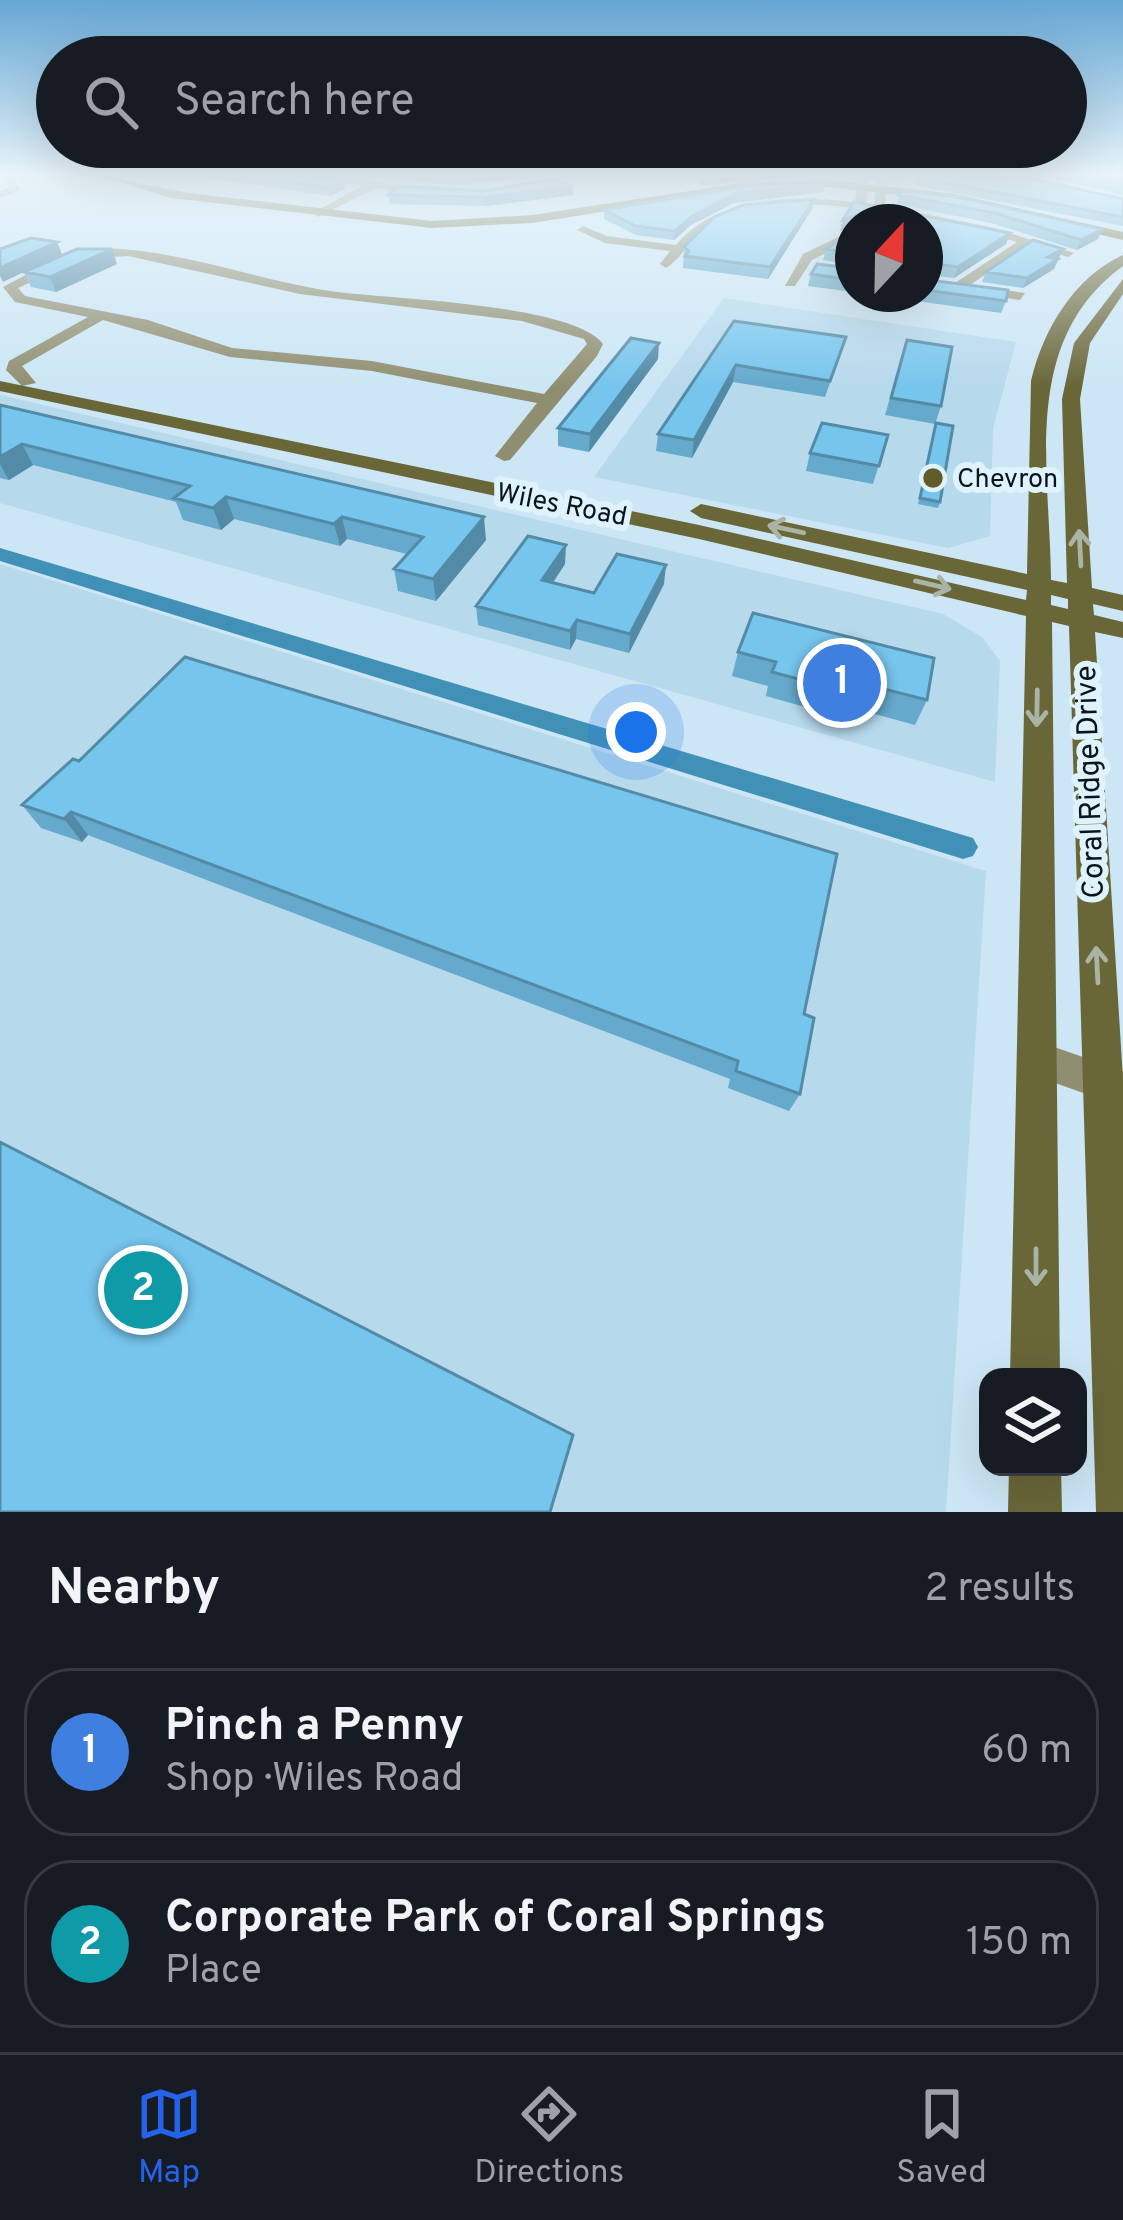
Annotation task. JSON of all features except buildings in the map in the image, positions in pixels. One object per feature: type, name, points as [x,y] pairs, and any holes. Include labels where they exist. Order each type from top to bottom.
[{"type":"street","points":[[654,246],[680,249]]},
{"type":"street","points":[[665,264],[683,246]]},
{"type":"street","points":[[790,283],[800,266],[833,246]]},
{"type":"street","points":[[958,287],[1020,246]]},
{"type":"street","points":[[1043,246],[1068,253]]},
{"type":"street","points":[[504,456],[592,353],[595,344],[589,336],[440,307],[310,292],[232,272],[108,252],[74,257],[10,287],[20,299],[85,321],[230,352],[372,366],[548,400]]},
{"type":"street","name":"Coral Ridge Drive","points":[[1036,1368],[1037,597],[1042,366],[1074,302],[1123,259]]},
{"type":"street","points":[[800,266],[830,270]]},
{"type":"street","name":"Coral Ridge Drive","points":[[1123,283],[1094,320],[1074,372],[1082,607],[1113,1086],[1123,1512]]},
{"type":"street","points":[[943,285],[1020,296]]},
{"type":"street","points":[[0,356],[85,321]]},
{"type":"street","points":[[28,383],[14,370],[15,364],[85,321]]},
{"type":"street","name":"Wiles Road","points":[[0,383],[699,532],[1037,597]]},
{"type":"street","name":"Wiles Road","points":[[0,383],[28,383],[513,473],[1082,607],[1123,630]]},
{"type":"street","name":"Wiles Road","points":[[1082,607],[1123,603]]},
{"type":"street","points":[[1037,1059],[1113,1086]]},
{"type":"street","points":[[1035,1476],[1035,1512]]},
{"type":"shaded area","points":[[724,298],[1016,342],[993,429],[990,536],[948,548],[594,477]]},
{"type":"shaded area","points":[[0,395],[943,614],[982,637],[1000,661],[995,782],[0,503]]},
{"type":"shaded area","points":[[0,564],[986,871],[946,1512],[0,1512]]},
{"type":"waterway","points":[[0,554],[963,847]]},
{"type":"place","name":"Chevron","points":[[933,478]]},
{"type":"place","name":"Pinch a Penny","points":[[842,683]]},
{"type":"place","name":"Corporate Park of Coral Springs","points":[[143,1290]]}]
